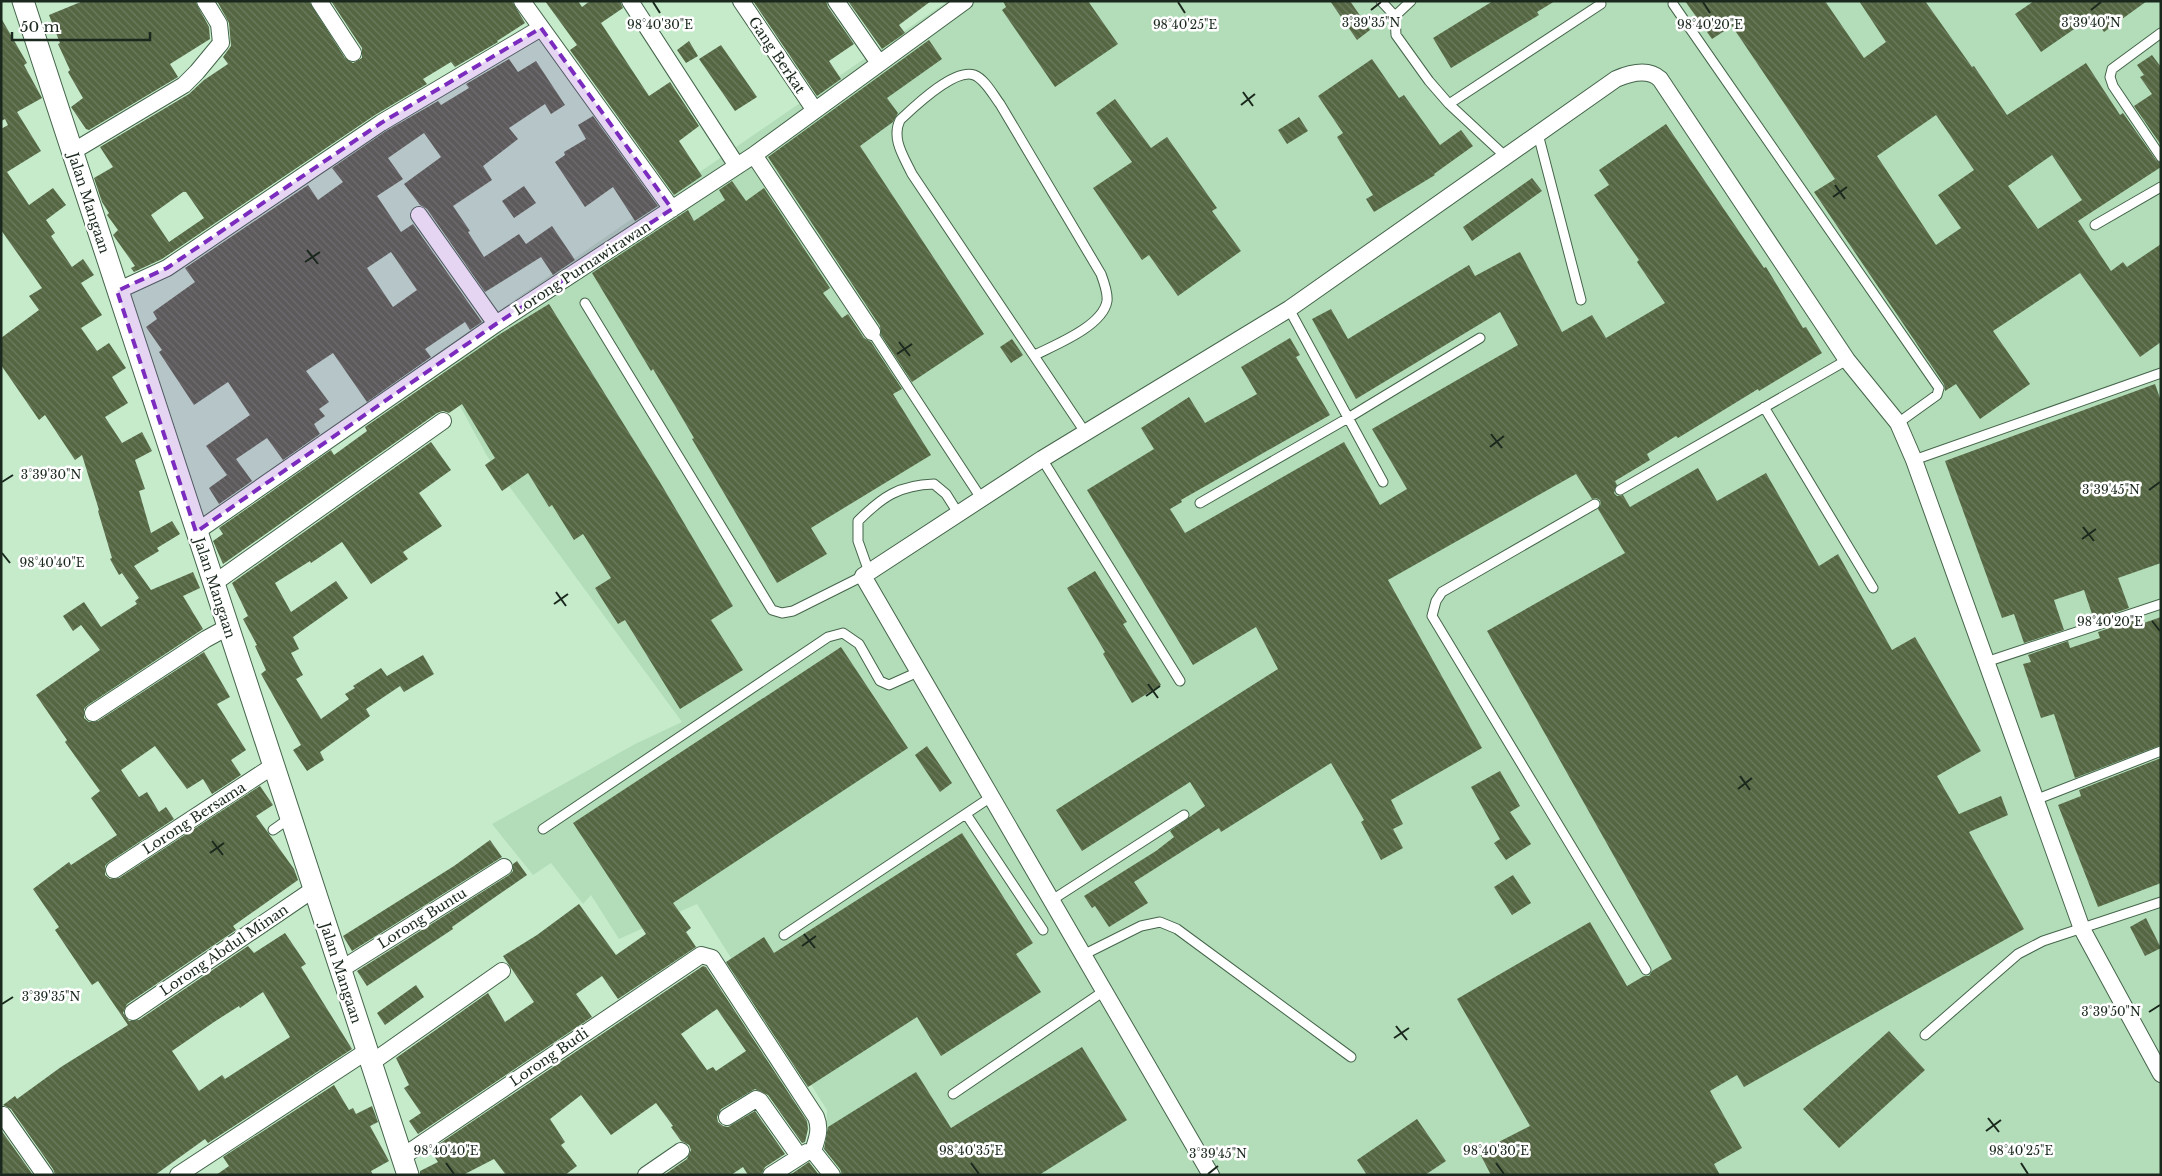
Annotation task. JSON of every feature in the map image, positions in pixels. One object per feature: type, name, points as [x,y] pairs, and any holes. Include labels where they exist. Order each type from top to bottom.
[{"type":"street","name":"Jalan Mangaan","points":[[23,1],[405,1166]]},
{"type":"street","points":[[72,152],[184,85],[197,72],[220,43],[219,24],[205,1]]},
{"type":"street","points":[[319,1],[353,53]]},
{"type":"street","points":[[522,1],[672,209]]},
{"type":"street","points":[[630,1],[737,166]]},
{"type":"street","name":"Gang Berkat","points":[[741,1],[814,109]]},
{"type":"street","points":[[836,1],[879,63]]},
{"type":"street","name":"Lorong Purnawirawan","points":[[196,532],[496,324],[754,155],[879,63],[945,7],[966,1]]},
{"type":"street","points":[[118,291],[167,268],[382,123],[541,28]]},
{"type":"street","points":[[1211,1175],[918,672],[866,574],[1085,432],[1289,309],[1616,79],[1628,74],[1656,75],[1847,360],[1898,422],[1914,460],[2082,929],[2161,1074]]},
{"type":"street","points":[[754,155],[872,332]]},
{"type":"street","points":[[419,215],[496,324]]},
{"type":"street","points":[[214,584],[254,553],[293,528],[443,421]]},
{"type":"street","points":[[93,713],[228,627]]},
{"type":"street","name":"Lorong Bersama","points":[[114,870],[274,766]]},
{"type":"street","name":"Lorong Buntu","points":[[340,970],[504,866]]},
{"type":"street","name":"Lorong Abdul Minan","points":[[133,1012],[314,889]]},
{"type":"street","name":"Lorong Budi","points":[[405,1166],[697,957],[706,955],[712,958],[816,1117],[819,1124],[818,1132],[806,1154]]},
{"type":"street","points":[[178,1175],[369,1057],[502,971]]},
{"type":"street","points":[[727,1117],[751,1100],[756,1099],[760,1101],[806,1154],[832,1175]]},
{"type":"street","points":[[3,1115],[45,1175]]},
{"type":"street","points":[[646,1175],[681,1151]]},
{"type":"street","points":[[771,1175],[806,1154]]},
{"type":"lane","points":[[1381,1],[1395,16],[1396,35],[1402,46],[1449,104],[1506,157]]},
{"type":"lane","points":[[1395,16],[1411,1]]},
{"type":"lane","points":[[1449,104],[1601,4]]},
{"type":"lane","points":[[1673,4],[1938,388],[1937,395],[1898,422]]},
{"type":"lane","points":[[2161,33],[2112,69],[2110,77],[2113,86],[2161,157]]},
{"type":"lane","points":[[1035,355],[1076,334],[1094,320],[1103,311],[1107,300],[1106,288],[1101,274],[1000,104],[987,86],[975,75],[964,74],[953,77],[900,120],[896,128],[896,139],[912,174],[1085,432]]},
{"type":"lane","points":[[1538,134],[1581,300]]},
{"type":"lane","points":[[2095,225],[2161,187]]},
{"type":"lane","points":[[584,303],[772,610],[782,613],[793,611],[866,574],[858,541],[858,521],[878,501],[903,489],[934,484],[946,494],[958,514]]},
{"type":"lane","points":[[1289,309],[1383,482]]},
{"type":"lane","points":[[872,332],[982,498]]},
{"type":"lane","points":[[1200,503],[1348,418],[1480,338]]},
{"type":"lane","points":[[1620,490],[1847,360]]},
{"type":"lane","points":[[1914,460],[2161,373]]},
{"type":"lane","points":[[1764,407],[1873,588]]},
{"type":"lane","points":[[1042,459],[1180,681]]},
{"type":"lane","points":[[1595,504],[1442,592],[1436,601],[1432,616],[1646,970]]},
{"type":"lane","points":[[1986,662],[2161,604]]},
{"type":"lane","points":[[543,828],[828,637],[843,633],[859,644],[880,681],[889,684],[918,672]]},
{"type":"lane","points":[[2036,800],[2161,750]]},
{"type":"lane","points":[[784,935],[991,797]]},
{"type":"lane","points":[[966,814],[1043,930]]},
{"type":"lane","points":[[1052,900],[1184,815]]},
{"type":"lane","points":[[273,830],[290,818]]},
{"type":"lane","points":[[1925,1035],[2018,954],[2043,941],[2161,902]]},
{"type":"lane","points":[[1083,955],[1141,926],[1160,922],[1177,929],[1351,1057]]},
{"type":"lane","points":[[954,1094],[1104,991]]},
{"type":"highlighted area","points":[[541,28],[672,209],[496,324],[196,532],[117,291],[167,268],[381,123]]},
{"type":"shaded area","points":[[948,1],[2161,1],[2161,1175],[844,1175],[826,1152],[827,1110],[697,904],[619,939],[591,895],[583,904],[551,863],[533,875],[492,824],[635,744],[682,722],[487,456],[433,356]]},
{"type":"building","points":[[83,1],[195,1],[209,27],[210,39],[170,64],[178,77],[89,130],[86,129],[71,107],[83,98],[68,72],[70,70],[58,44],[60,43],[49,15]]},
{"type":"building","points":[[217,1],[309,1],[345,58],[353,63],[362,58],[362,48],[331,1],[512,1],[525,23],[498,42],[455,67],[451,62],[423,79],[427,84],[375,115],[162,259],[134,272],[131,268],[135,266],[113,235],[118,230],[107,215],[109,213],[102,202],[94,178],[113,167],[100,147],[189,94],[204,80],[228,64],[223,57],[231,46],[229,23]],"holes":[[[183,192],[186,192],[204,218],[169,242],[151,215]]]},
{"type":"building","points":[[545,1],[578,1],[582,7],[590,1],[620,1],[623,8],[601,23],[649,96],[670,82],[699,126],[679,141],[702,176],[674,195],[570,50],[577,45]]},
{"type":"building","points":[[753,1],[826,1],[828,7],[854,44],[829,61],[841,79],[817,96]]},
{"type":"building","points":[[848,1],[931,1],[899,25],[905,33],[882,49]]},
{"type":"building","points":[[1003,1],[1088,1],[1118,44],[1055,87],[1002,10],[1006,7]]},
{"type":"building","points":[[1330,1],[1350,1],[1370,30],[1357,40]]},
{"type":"building","points":[[1493,1],[1555,1],[1537,12],[1539,15],[1451,68],[1433,38]]},
{"type":"building","points":[[1685,1],[1825,1],[1864,58],[1886,42],[1859,1],[1925,1],[1972,67],[1974,66],[2007,115],[2086,63],[2120,115],[2123,113],[2156,160],[2161,163],[2161,167],[2078,221],[2111,271],[2123,262],[2127,267],[2161,244],[2161,342],[2140,357],[2080,273],[1993,331],[2030,384],[1980,419],[1956,384],[1945,391],[1944,384],[1814,192],[1835,179],[1732,26],[1712,39]],"holes":[[[1936,115],[1974,170],[1938,195],[1961,228],[1936,245],[1877,156]],[[2052,155],[2082,200],[2038,229],[2008,186]]]},
{"type":"building","points":[[2034,1],[2147,1],[2104,32],[2093,16],[2041,52],[2015,14]]},
{"type":"building","points":[[1,18],[27,63],[24,65],[42,98],[17,112],[41,151],[7,172],[29,205],[53,188],[66,205],[46,220],[55,233],[51,236],[72,267],[83,259],[94,275],[81,283],[102,315],[81,328],[97,351],[109,343],[126,368],[112,377],[128,403],[105,417],[122,443],[142,432],[152,451],[135,460],[145,489],[139,491],[151,533],[172,521],[180,534],[157,548],[159,551],[134,566],[151,590],[193,572],[200,588],[183,596],[203,629],[88,705],[84,709],[84,718],[89,722],[98,721],[204,652],[230,697],[217,704],[246,750],[231,760],[241,775],[212,794],[203,779],[187,789],[155,746],[121,770],[139,797],[147,792],[159,812],[166,807],[174,819],[109,862],[105,866],[105,875],[110,879],[119,878],[260,786],[273,805],[256,816],[294,869],[298,880],[233,926],[236,930],[127,1004],[123,1013],[129,1021],[139,1020],[248,946],[254,953],[285,933],[306,964],[301,967],[352,1049],[208,1143],[205,1139],[155,1175],[55,1175],[53,1169],[11,1109],[3,1105],[15,1096],[17,1099],[61,1067],[128,1025],[98,981],[92,985],[55,930],[59,927],[33,889],[69,862],[71,865],[117,835],[91,798],[100,791],[65,742],[67,740],[36,695],[100,650],[81,625],[73,631],[63,616],[84,602],[101,627],[137,604],[135,601],[139,598],[122,573],[119,575],[110,559],[112,558],[82,455],[75,460],[45,415],[39,420],[1,365],[1,338],[39,310],[29,296],[42,288],[1,230],[1,129],[8,125],[5,119],[1,121]],"holes":[[[263,992],[290,1037],[225,1079],[222,1075],[199,1091],[172,1051]]]},
{"type":"building","points":[[929,40],[942,59],[887,98],[898,113],[893,122],[860,146],[984,334],[912,382],[881,335],[880,326],[768,157]]},
{"type":"building","points":[[689,41],[698,56],[686,63],[677,50]]},
{"type":"building","points":[[721,45],[757,97],[735,111],[699,59]]},
{"type":"building","points":[[2152,55],[2161,67],[2161,145],[2134,106],[2152,94],[2140,77],[2144,75],[2137,65]]},
{"type":"building","points":[[509,59],[518,72],[536,61],[565,105],[551,114],[545,104],[509,128],[518,139],[483,166],[492,180],[453,206],[470,231],[468,232],[484,257],[519,234],[526,244],[552,226],[575,260],[553,275],[541,257],[485,292],[427,209],[420,205],[404,184],[441,157],[424,133],[388,158],[403,179],[377,196],[401,232],[413,224],[482,322],[470,330],[465,322],[425,349],[431,357],[367,402],[333,353],[306,371],[329,402],[319,409],[325,416],[314,424],[320,434],[283,460],[267,438],[236,459],[252,481],[219,504],[209,488],[227,475],[206,446],[250,415],[228,382],[194,405],[159,352],[162,350],[146,327],[157,319],[153,312],[195,282],[185,268],[308,185],[318,200],[343,182],[332,168],[386,131],[438,101],[441,105],[469,88],[466,84]],"holes":[[[391,252],[417,290],[393,307],[367,268]]]},
{"type":"building","points":[[1372,59],[1399,98],[1404,95],[1440,145],[1461,130],[1473,146],[1435,175],[1374,212],[1366,199],[1373,195],[1337,137],[1343,133],[1318,96]]},
{"type":"building","points":[[1115,99],[1151,148],[1167,137],[1217,208],[1212,211],[1241,251],[1178,296],[1149,255],[1142,260],[1093,188],[1132,162],[1096,113]]},
{"type":"building","points":[[593,116],[658,206],[635,221],[613,187],[585,207],[555,162],[565,155],[564,152],[586,139],[578,125]]},
{"type":"building","points":[[1299,117],[1308,131],[1287,144],[1278,130]]},
{"type":"building","points":[[1666,124],[1764,268],[1766,267],[1803,328],[1806,327],[1822,353],[1759,391],[1758,389],[1678,438],[1676,436],[1647,454],[1650,460],[1615,481],[1617,485],[1614,493],[1617,496],[1623,495],[1630,507],[1698,468],[1717,501],[1766,473],[1819,566],[1838,554],[1892,650],[1915,637],[1981,751],[1937,776],[1959,814],[2001,796],[2008,815],[1969,832],[2024,929],[1744,1087],[1737,1075],[1710,1091],[1742,1148],[1714,1164],[1720,1175],[1491,1175],[1479,1152],[1530,1126],[1457,999],[1590,922],[1627,986],[1644,976],[1649,976],[1652,971],[1672,959],[1487,631],[1625,553],[1598,509],[1601,504],[1600,500],[1592,499],[1576,474],[1388,580],[1482,748],[1391,800],[1403,824],[1393,829],[1403,848],[1381,860],[1361,822],[1364,820],[1331,763],[1221,832],[1219,828],[1134,882],[1148,903],[1109,927],[1095,906],[1092,908],[1084,896],[1156,851],[1174,837],[1170,831],[1205,806],[1190,782],[1082,851],[1056,810],[1278,669],[1256,627],[1193,665],[1087,490],[1154,449],[1141,428],[1189,397],[1205,423],[1257,394],[1241,367],[1290,338],[1300,355],[1296,357],[1330,415],[1181,500],[1182,502],[1170,509],[1185,533],[1344,442],[1380,505],[1407,489],[1372,429],[1518,345],[1500,312],[1356,399],[1312,319],[1331,309],[1348,339],[1469,265],[1475,276],[1520,252],[1562,332],[1592,315],[1606,338],[1665,303],[1637,262],[1639,260],[1594,195],[1609,185],[1599,170]]},
{"type":"building","points":[[1532,178],[1542,191],[1472,241],[1463,227]]},
{"type":"building","points":[[732,181],[746,201],[764,188],[830,288],[823,293],[842,318],[848,314],[864,338],[871,342],[902,389],[893,394],[931,455],[811,528],[827,554],[777,583],[692,439],[694,438],[674,404],[653,369],[651,371],[592,273],[688,210],[694,221],[725,200],[719,190]]},
{"type":"building","points":[[524,186],[536,203],[514,218],[502,201]]},
{"type":"building","points":[[549,304],[661,484],[733,606],[711,620],[743,670],[680,709],[625,620],[618,624],[595,588],[611,578],[583,534],[574,540],[552,505],[549,507],[528,473],[502,491],[485,465],[495,458],[462,404],[449,413],[443,411],[437,413],[223,564],[213,541],[223,534],[219,528],[331,450],[334,455],[367,431],[365,427],[500,334]]},
{"type":"building","points":[[1012,339],[1023,355],[1011,363],[1000,347]]},
{"type":"building","points":[[2155,384],[2161,401],[2161,563],[2118,578],[2129,608],[2094,620],[2084,590],[2054,600],[2064,630],[2024,643],[2014,614],[2002,618],[1945,461]]},
{"type":"building","points":[[431,442],[451,470],[419,493],[442,526],[403,552],[408,559],[371,584],[342,542],[311,563],[310,561],[275,583],[291,612],[336,581],[348,598],[293,637],[299,649],[291,653],[303,675],[296,679],[321,719],[349,699],[345,694],[355,688],[353,686],[381,668],[387,676],[423,655],[434,674],[404,692],[400,686],[366,709],[370,716],[320,752],[324,760],[307,771],[293,750],[301,745],[261,674],[266,670],[255,646],[257,645],[243,619],[248,616],[232,583]]},
{"type":"building","points":[[1095,571],[1127,622],[1123,624],[1161,685],[1132,703],[1103,654],[1105,652],[1067,588]]},
{"type":"building","points":[[2161,617],[2161,745],[2075,778],[2054,714],[2041,718],[2023,664],[2031,662],[2028,655],[2068,641],[2070,648],[2100,638],[2098,632],[2133,620],[2135,626]]},
{"type":"building","points":[[841,647],[908,748],[673,903],[691,928],[686,932],[696,947],[618,999],[602,976],[576,994],[592,1017],[418,1134],[409,1121],[421,1113],[404,1088],[409,1085],[396,1058],[488,993],[505,1022],[534,1002],[503,956],[537,935],[579,904],[616,955],[646,934],[573,823]]},
{"type":"building","points":[[927,746],[952,783],[940,792],[915,755]]},
{"type":"building","points":[[2161,758],[2161,883],[2098,907],[2058,805],[2081,796],[2079,790]]},
{"type":"building","points":[[1500,771],[1520,806],[1510,812],[1531,844],[1506,860],[1494,843],[1500,839],[1471,787]]},
{"type":"building","points":[[962,833],[1033,943],[1016,954],[1041,992],[941,1056],[917,1017],[808,1087],[726,962],[764,937],[774,953]]},
{"type":"building","points":[[490,840],[502,857],[352,951],[343,936],[454,866]]},
{"type":"building","points":[[517,861],[527,875],[452,927],[453,929],[367,986],[357,971],[509,875],[513,871],[513,864]]},
{"type":"building","points":[[1513,875],[1531,903],[1512,915],[1494,887]]},
{"type":"building","points":[[2146,918],[2161,948],[2145,956],[2130,927]]},
{"type":"building","points":[[703,966],[706,967],[807,1121],[808,1129],[805,1142],[802,1143],[768,1095],[755,1089],[721,1109],[717,1117],[718,1122],[728,1127],[755,1111],[785,1154],[765,1167],[761,1175],[748,1175],[743,1167],[731,1175],[664,1175],[687,1159],[691,1150],[689,1145],[681,1141],[671,1127],[673,1126],[656,1103],[611,1135],[581,1095],[550,1119],[565,1142],[561,1145],[577,1166],[565,1175],[506,1175],[494,1159],[463,1175],[420,1175],[420,1171],[438,1162],[430,1150]],"holes":[[[717,1009],[746,1051],[716,1071],[713,1067],[707,1070],[681,1034]]]},
{"type":"building","points":[[416,985],[424,997],[385,1025],[377,1013]]},
{"type":"building","points":[[1889,1031],[1925,1070],[1839,1148],[1803,1109]]},
{"type":"building","points":[[1082,1047],[1127,1120],[1039,1175],[842,1175],[840,1169],[824,1149],[828,1127],[916,1072],[951,1128]]},
{"type":"building","points":[[334,1085],[349,1110],[353,1108],[356,1114],[372,1106],[378,1122],[370,1126],[389,1161],[371,1171],[373,1175],[216,1175],[229,1166],[223,1157]]},
{"type":"building","points":[[1417,1119],[1446,1161],[1425,1175],[1367,1175],[1357,1160]]},
{"type":"building","points":[[1,1130],[33,1175],[1,1175]]},
{"type":"building","points":[[809,1162],[819,1175],[790,1175]]}]
